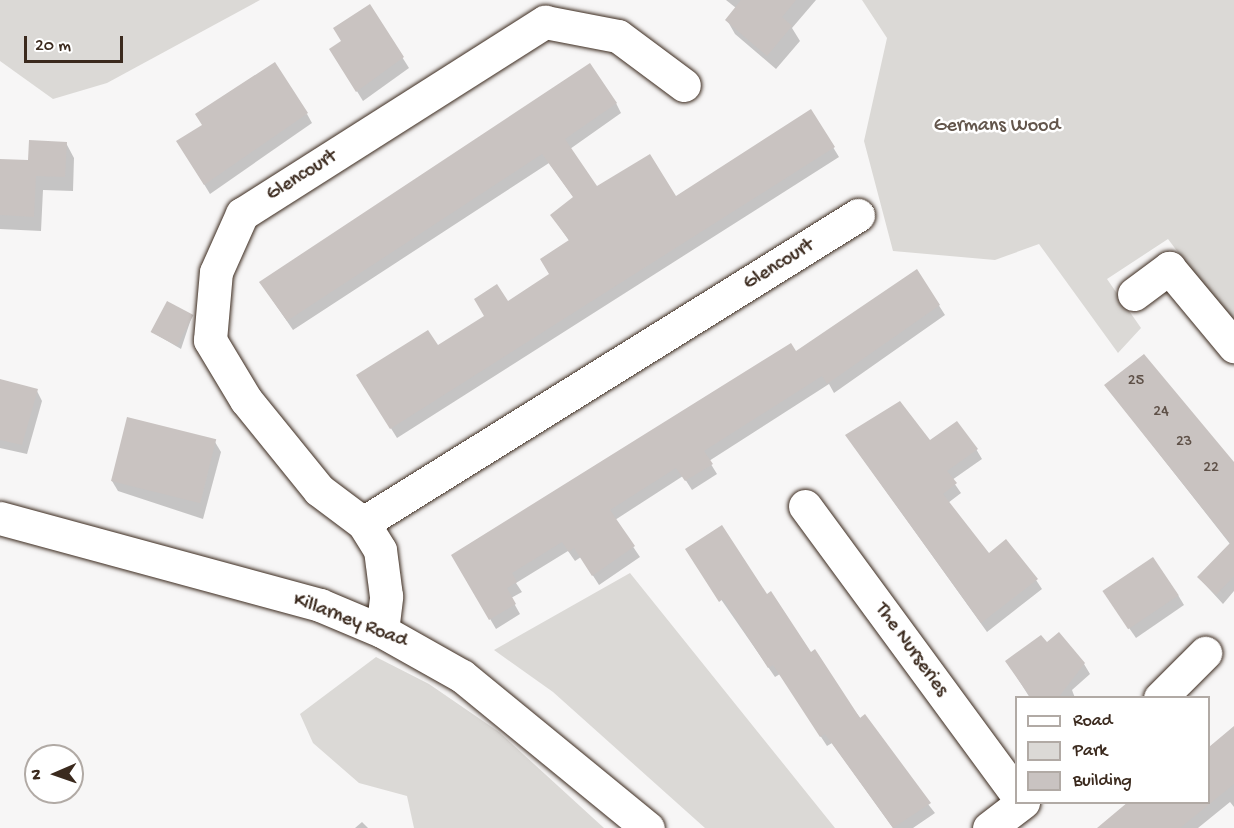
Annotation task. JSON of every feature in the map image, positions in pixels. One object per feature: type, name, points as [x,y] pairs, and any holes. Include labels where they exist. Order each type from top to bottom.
[{"type":"street","name":"Glencourt","points":[[382,631],[386,596],[380,550],[363,523],[319,489],[246,400],[210,340],[216,272],[242,214],[545,22],[618,36],[684,85]]},
{"type":"street","name":"Glencourt","points":[[363,523],[858,215]]},
{"type":"street","points":[[1134,294],[1169,268],[1234,346]]},
{"type":"street","name":"The Nurseries","points":[[805,506],[1015,790]]},
{"type":"street","name":"Killarney Road","points":[[0,518],[320,605],[382,631],[462,676],[648,828]]},
{"type":"street","points":[[1162,696],[1205,653]]},
{"type":"street","points":[[989,828],[1020,804]]},
{"type":"green space","points":[[0,0],[260,0],[107,83],[53,99],[0,61]]},
{"type":"green space","name":"Germans Wood","points":[[862,0],[1234,0],[1234,327],[1168,239],[1107,279],[1141,328],[1118,353],[1039,244],[995,260],[893,251],[864,141],[887,38]]},
{"type":"green space","points":[[630,573],[835,828],[705,828],[553,692],[494,650]]},
{"type":"green space","points":[[376,657],[429,684],[499,732],[604,828],[414,828],[407,796],[359,783],[313,743],[300,714]]},
{"type":"building","points":[[741,0],[796,0],[782,17],[792,26],[767,56],[725,20]]},
{"type":"building","points":[[370,4],[404,57],[356,92],[329,49],[341,41],[333,28]]},
{"type":"building","points":[[275,62],[308,113],[204,185],[176,141],[202,125],[195,114]]},
{"type":"building","points":[[590,63],[617,103],[565,139],[597,186],[650,154],[676,196],[811,109],[835,147],[390,429],[356,375],[428,330],[438,345],[484,316],[474,299],[497,284],[508,301],[549,274],[540,259],[569,240],[550,215],[573,197],[542,154],[287,321],[259,282]]},
{"type":"building","points":[[29,140],[67,142],[65,177],[36,176],[34,217],[0,215],[0,159],[28,160]]},
{"type":"building","points":[[917,269],[940,305],[827,384],[822,376],[704,451],[713,464],[685,481],[676,468],[610,510],[635,546],[592,576],[574,548],[569,552],[562,542],[512,573],[517,582],[507,588],[516,604],[489,620],[451,555],[791,343],[796,351]]},
{"type":"building","points":[[167,301],[193,315],[177,346],[151,332]]},
{"type":"building","points":[[1144,354],[1234,462],[1234,576],[1216,595],[1197,577],[1230,543],[1104,385]]},
{"type":"building","points":[[0,379],[38,389],[22,445],[0,440]]},
{"type":"building","points":[[900,401],[930,440],[957,421],[978,449],[947,471],[957,483],[943,494],[989,553],[1006,539],[1038,579],[981,623],[845,435]]},
{"type":"building","points":[[127,417],[216,439],[200,503],[111,481]]},
{"type":"building","points":[[722,525],[767,594],[771,591],[811,652],[815,649],[860,718],[865,714],[931,803],[893,828],[825,734],[820,737],[773,665],[768,668],[723,599],[719,602],[685,549]]},
{"type":"building","points":[[1153,557],[1179,595],[1128,629],[1102,591]]},
{"type":"building","points":[[1059,632],[1085,663],[1060,696],[1030,696],[1005,661],[1041,635],[1047,642]]},
{"type":"building","points":[[1234,726],[1234,784],[1210,804],[1210,746]]},
{"type":"building","points":[[1126,804],[1209,804],[1180,828],[1097,828]]}]
